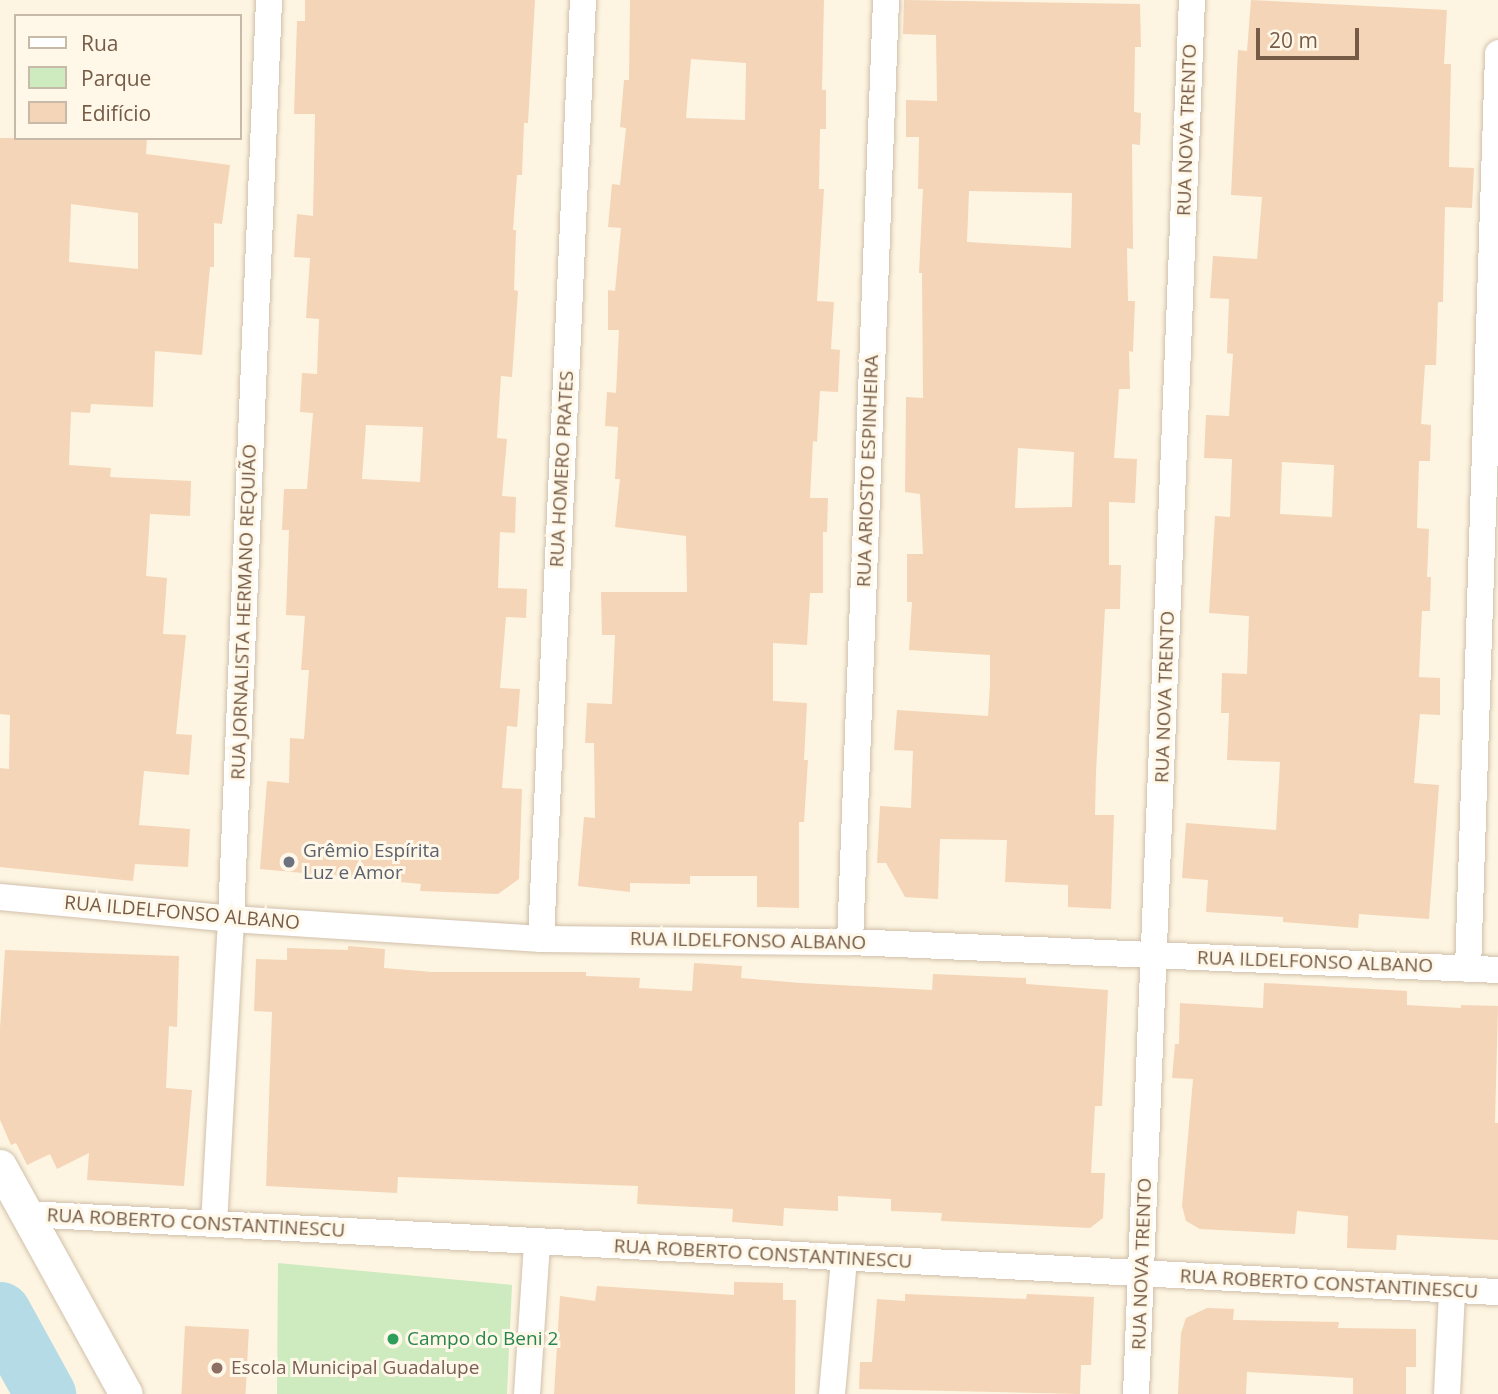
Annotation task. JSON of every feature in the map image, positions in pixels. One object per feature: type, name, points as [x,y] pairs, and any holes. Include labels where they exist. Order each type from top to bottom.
[{"type":"street","name":"RUA JORNALISTA HERMANO REQUIÃO","points":[[214,1224],[231,919],[269,0]]},
{"type":"street","name":"RUA HOMERO PRATES","points":[[541,939],[583,0]]},
{"type":"street","name":"RUA ARIOSTO ESPINHEIRA","points":[[850,942],[886,0]]},
{"type":"street","name":"RUA NOVA TRENTO","points":[[1136,1394],[1192,0]]},
{"type":"street","points":[[1468,969],[1498,53]]},
{"type":"street","name":"RUA ILDELFONSO ALBANO","points":[[0,897],[231,919],[541,939],[850,942],[1498,970]]},
{"type":"street","points":[[0,1166],[126,1394]]},
{"type":"street","name":"RUA ROBERTO CONSTANTINESCU","points":[[27,1214],[1498,1292]]},
{"type":"street","points":[[527,1394],[537,1242]]},
{"type":"street","points":[[832,1394],[845,1259]]},
{"type":"street","points":[[1447,1394],[1452,1290]]},
{"type":"green space","name":"Campo do Beni 2","points":[[278,1263],[512,1285],[507,1394],[277,1394]]},
{"type":"building","points":[[305,0],[535,0],[528,123],[524,123],[522,175],[517,175],[513,230],[516,230],[514,290],[518,291],[512,377],[501,376],[497,438],[507,439],[502,496],[516,497],[515,533],[500,532],[498,588],[527,589],[526,618],[506,617],[500,688],[520,689],[517,727],[507,726],[502,788],[522,789],[519,879],[498,894],[420,891],[421,884],[260,869],[267,781],[289,783],[290,738],[304,739],[309,670],[301,670],[305,616],[286,615],[289,530],[282,530],[284,489],[307,489],[313,413],[300,412],[302,373],[317,374],[319,319],[306,318],[310,258],[294,257],[297,214],[313,216],[315,114],[294,114],[297,21],[305,21]],"holes":[[[366,425],[423,427],[420,482],[362,479]]]},
{"type":"building","points":[[630,0],[824,0],[822,90],[826,90],[826,129],[820,129],[819,189],[824,189],[817,301],[834,302],[831,349],[840,350],[838,392],[820,391],[817,442],[813,441],[810,498],[828,498],[827,532],[823,532],[823,593],[810,593],[807,645],[773,643],[773,701],[807,703],[804,760],[808,760],[804,822],[799,822],[799,908],[757,907],[757,876],[690,876],[690,884],[630,883],[630,892],[578,886],[584,817],[595,818],[594,743],[585,743],[587,703],[612,704],[615,635],[602,635],[601,592],[687,592],[686,536],[615,527],[620,479],[615,479],[618,427],[605,426],[607,392],[616,393],[619,330],[608,330],[608,290],[615,291],[621,228],[608,227],[612,184],[620,185],[626,128],[620,127],[624,80],[629,80]],"holes":[[[691,59],[746,63],[745,120],[686,118]]]},
{"type":"building","points":[[904,0],[1140,4],[1141,47],[1135,47],[1134,112],[1141,113],[1140,145],[1132,144],[1133,249],[1127,248],[1128,301],[1135,301],[1133,352],[1129,351],[1130,389],[1119,389],[1114,458],[1137,459],[1135,503],[1109,502],[1109,565],[1121,565],[1120,609],[1105,609],[1096,772],[1095,815],[1114,815],[1111,909],[1068,907],[1068,885],[1005,882],[1007,840],[940,839],[938,899],[905,897],[886,863],[877,863],[880,806],[911,808],[913,751],[894,750],[897,710],[988,716],[990,685],[990,655],[909,650],[912,602],[907,602],[907,554],[923,554],[920,494],[905,492],[906,397],[923,398],[922,273],[919,273],[923,189],[918,189],[919,137],[906,137],[906,100],[937,101],[936,35],[903,34]],"holes":[[[969,191],[1072,193],[1071,248],[967,242]],[[1018,448],[1074,452],[1072,507],[1015,508]]]},
{"type":"building","points":[[1251,0],[1447,10],[1444,64],[1451,64],[1449,167],[1474,168],[1472,208],[1445,207],[1443,302],[1438,302],[1436,365],[1425,365],[1421,424],[1431,425],[1430,461],[1419,461],[1417,528],[1429,529],[1427,577],[1431,577],[1430,611],[1422,611],[1419,677],[1440,678],[1440,715],[1420,714],[1414,783],[1439,785],[1429,919],[1359,914],[1358,928],[1283,922],[1283,917],[1206,912],[1208,880],[1182,878],[1186,823],[1276,830],[1280,762],[1227,760],[1229,713],[1221,713],[1222,673],[1247,674],[1249,616],[1209,613],[1215,516],[1230,517],[1232,459],[1204,458],[1206,415],[1229,416],[1233,354],[1227,353],[1229,299],[1210,298],[1213,256],[1257,259],[1262,197],[1231,195],[1238,50],[1247,51]],"holes":[[[1282,462],[1334,465],[1332,517],[1280,514]]]},
{"type":"building","points":[[0,138],[147,140],[146,154],[230,165],[222,224],[214,223],[214,267],[210,267],[202,355],[155,351],[153,407],[91,404],[90,413],[71,412],[69,465],[111,468],[110,477],[191,481],[190,516],[150,514],[146,576],[167,578],[163,634],[186,635],[176,734],[192,735],[189,775],[144,771],[139,825],[190,829],[188,867],[135,864],[133,881],[0,867],[0,768],[9,769],[10,715],[0,714]],"holes":[[[71,204],[138,213],[138,269],[69,262]]]},
{"type":"building","points":[[348,946],[385,949],[384,968],[432,972],[586,972],[586,976],[640,978],[639,988],[692,991],[694,963],[742,966],[741,978],[801,983],[932,990],[933,974],[1026,978],[1026,984],[1108,990],[1102,1106],[1095,1106],[1091,1173],[1105,1173],[1103,1218],[1090,1228],[941,1221],[942,1213],[891,1211],[891,1199],[838,1196],[838,1211],[784,1208],[783,1226],[732,1222],[733,1209],[637,1204],[638,1186],[398,1177],[397,1193],[266,1186],[272,1012],[254,1011],[256,959],[287,960],[287,948],[348,950]]},
{"type":"building","points":[[5,950],[179,956],[177,1027],[169,1026],[166,1088],[192,1090],[184,1186],[87,1180],[89,1153],[57,1169],[50,1154],[27,1165],[16,1143],[11,1145],[0,1120],[0,1028]]},
{"type":"building","points":[[1264,983],[1407,991],[1407,1005],[1461,1008],[1461,1005],[1498,1006],[1495,1123],[1498,1123],[1498,1240],[1397,1235],[1396,1250],[1347,1248],[1348,1216],[1297,1211],[1295,1234],[1200,1229],[1186,1221],[1182,1206],[1193,1079],[1172,1078],[1175,1044],[1179,1044],[1180,1003],[1263,1008]]},
{"type":"building","points":[[734,1282],[783,1283],[783,1300],[796,1300],[795,1394],[554,1394],[560,1296],[595,1301],[597,1286],[734,1295]]},
{"type":"building","points":[[905,1294],[1026,1299],[1027,1294],[1094,1297],[1091,1365],[1081,1365],[1080,1394],[859,1389],[860,1362],[872,1362],[877,1299],[905,1301]]},
{"type":"building","points":[[1207,1308],[1234,1309],[1233,1320],[1339,1322],[1338,1328],[1416,1329],[1416,1367],[1406,1367],[1406,1394],[1353,1394],[1353,1378],[1247,1372],[1246,1394],[1178,1394],[1181,1333],[1186,1318]]},
{"type":"building","points":[[185,1326],[249,1329],[246,1394],[181,1394]]},
{"type":"waterway","points":[[0,1312],[45,1394]]},
{"type":"place","name":"Grêmio Espírita Luz e Amor","points":[[289,862]]},
{"type":"place","name":"Campo do Beni 2","points":[[393,1339]]},
{"type":"place","name":"Escola Municipal Guadalupe","points":[[217,1368]]}]
